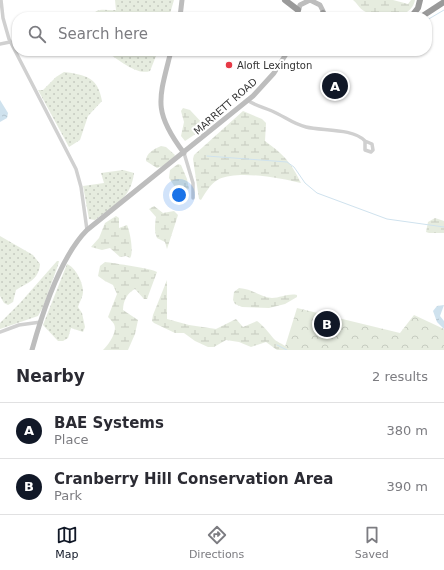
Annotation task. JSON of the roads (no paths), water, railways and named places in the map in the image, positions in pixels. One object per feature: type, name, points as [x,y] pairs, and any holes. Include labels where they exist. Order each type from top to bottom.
[{"type":"highway","points":[[285,0],[298,10]]},
{"type":"highway","points":[[415,12],[418,8],[420,0]]},
{"type":"highway","points":[[429,12],[444,2]]},
{"type":"main road","points":[[181,12],[182,0]]},
{"type":"main road","points":[[298,10],[302,4],[309,0],[316,2],[322,12]]},
{"type":"main road","points":[[323,12],[324,0]]},
{"type":"main road","points":[[170,56],[162,89],[161,108],[165,124],[184,152]]},
{"type":"main road","name":"MARRETT ROAD","points":[[32,350],[38,329],[67,257],[73,246],[87,230],[247,100],[274,73],[285,56]]},
{"type":"street","points":[[1,0],[2,18],[12,46]]},
{"type":"street","points":[[0,44],[10,42]]},
{"type":"street","points":[[17,56],[75,166],[80,182],[87,230]]},
{"type":"street","points":[[247,100],[259,108],[271,111],[298,125],[345,132],[362,137],[365,140]]},
{"type":"street","points":[[184,152],[193,182],[192,198]]},
{"type":"street","points":[[0,332],[19,325],[41,322]]},
{"type":"street","points":[[30,324],[38,329]]},
{"type":"water","points":[[0,100],[8,113],[7,118],[0,122]]},
{"type":"water","points":[[444,305],[440,316],[444,321],[444,329],[437,322],[433,311],[437,306]]},
{"type":"waterway","points":[[432,17],[444,10]]},
{"type":"waterway","points":[[207,156],[287,162],[294,167],[305,183],[317,193],[387,219],[444,227]]},
{"type":"waterway","points":[[277,345],[287,350]]},
{"type":"place","name":"Aloft Lexington","points":[[229,65]]},
{"type":"place","name":"BAE Systems","points":[[335,86]]},
{"type":"place","name":"Cranberry Hill Conservation Area","points":[[327,324]]}]
